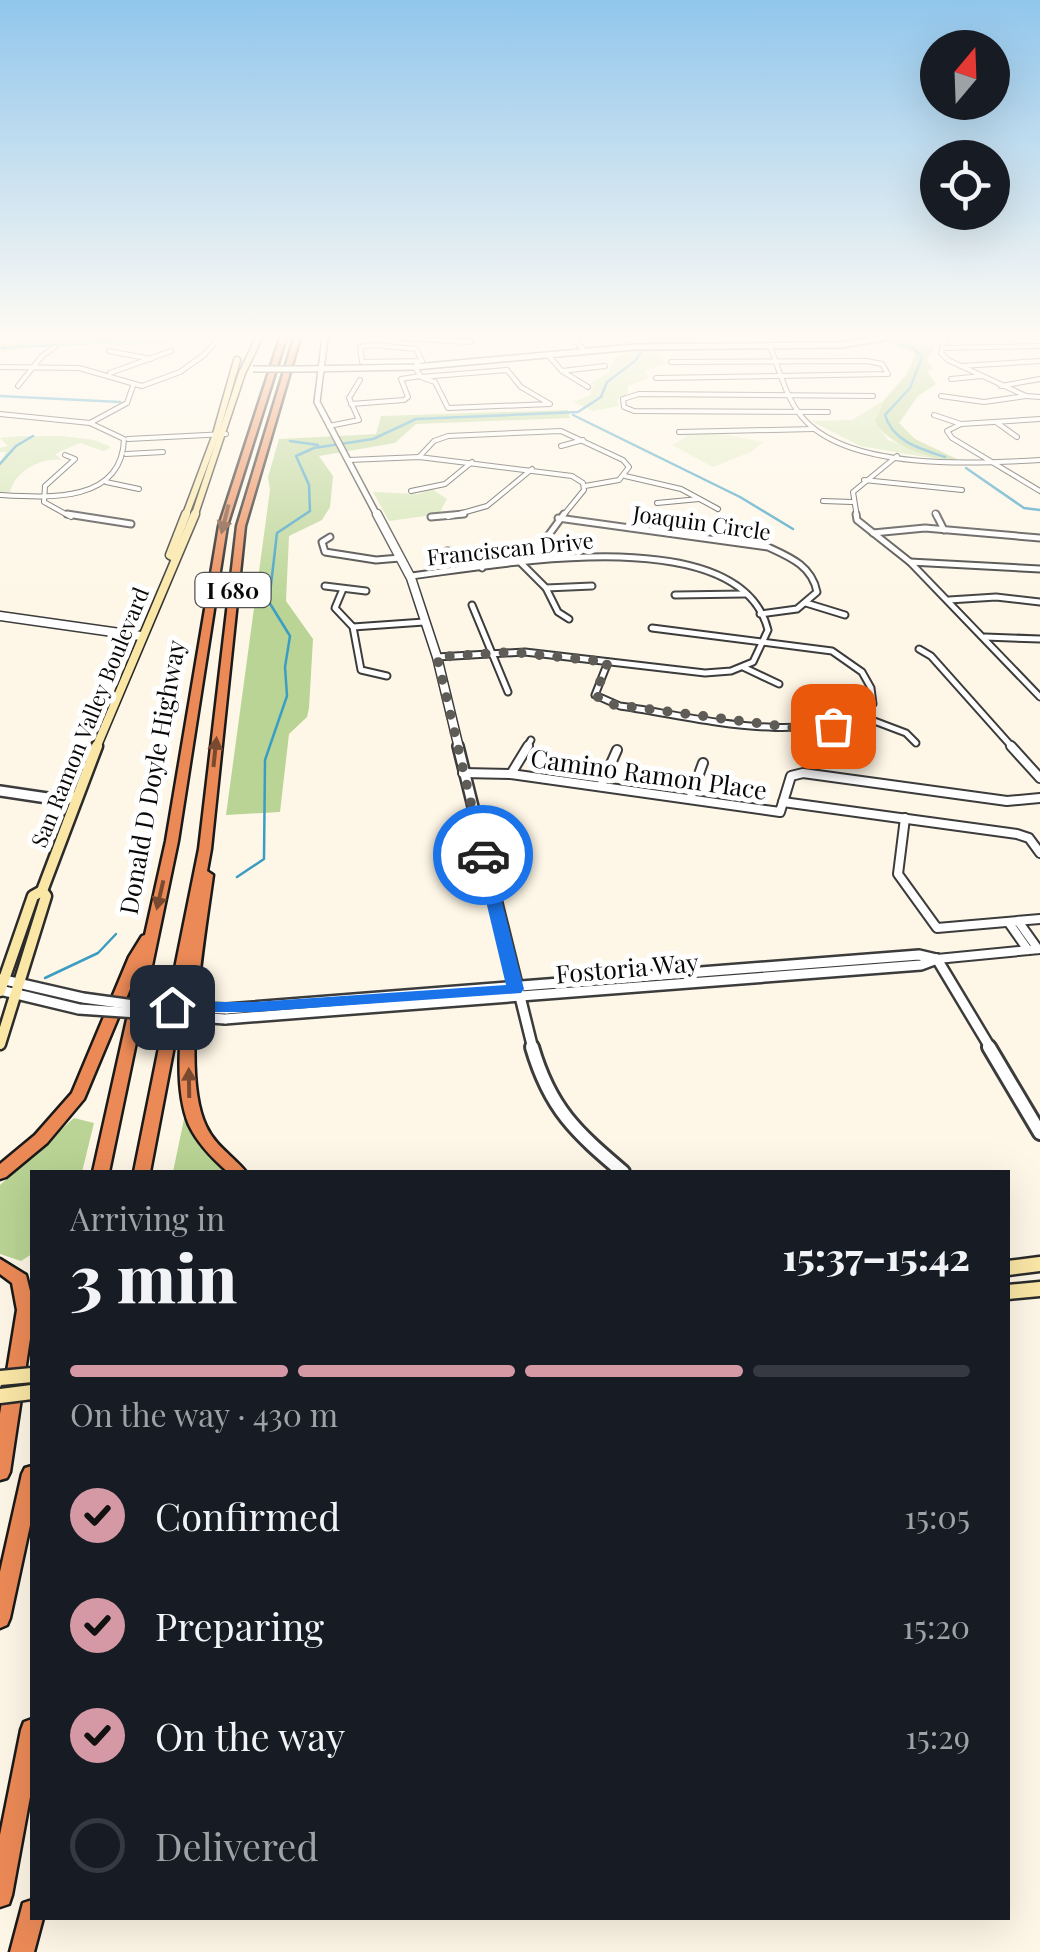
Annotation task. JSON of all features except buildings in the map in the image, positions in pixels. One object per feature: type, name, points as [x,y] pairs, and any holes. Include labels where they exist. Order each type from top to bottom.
[{"type":"highway","name":"Donald D Doyle Highway","points":[[100,1170],[172,841],[223,526],[254,429]]},
{"type":"highway","name":"Donald D Doyle Highway","points":[[146,1170],[206,850],[241,526],[270,429]]},
{"type":"highway","points":[[206,850],[188,1092],[193,1117],[207,1144],[236,1170]]},
{"type":"highway","points":[[0,1173],[41,1139],[79,1094],[136,956],[151,934]]},
{"type":"highway","points":[[0,1264],[20,1280],[26,1310],[0,1472]]},
{"type":"highway","points":[[0,1618],[30,1483]]},
{"type":"highway","points":[[0,1895],[30,1740]]},
{"type":"highway","points":[[22,1952],[30,1920]]},
{"type":"main road","name":"San Ramon Valley Boulevard","points":[[0,1044],[5,986],[46,896],[42,891],[74,796],[174,557],[180,555],[219,429]]},
{"type":"main road","points":[[1010,1268],[1040,1264]]},
{"type":"main road","points":[[1010,1292],[1040,1289]]},
{"type":"main road","points":[[0,1378],[30,1375]]},
{"type":"main road","points":[[0,1396],[30,1392]]},
{"type":"street","points":[[104,429],[126,439],[218,434]]},
{"type":"street","points":[[331,429],[410,576],[437,657],[517,994],[540,1072],[556,1109],[620,1170]]},
{"type":"street","points":[[679,432],[812,429]]},
{"type":"street","points":[[816,429],[848,445],[897,456],[997,463],[1040,460]]},
{"type":"street","points":[[950,429],[947,435],[1040,491]]},
{"type":"street","points":[[1006,429],[1017,437]]},
{"type":"street","points":[[419,457],[440,438],[562,431],[623,460],[629,467],[625,476]]},
{"type":"street","points":[[501,433],[502,442]]},
{"type":"street","points":[[106,482],[123,466],[126,439]]},
{"type":"street","points":[[562,446],[583,440]]},
{"type":"street","points":[[126,454],[163,452]]},
{"type":"street","points":[[42,496],[49,481],[75,460],[66,455]]},
{"type":"street","points":[[349,460],[396,456],[472,462],[564,473],[585,486]]},
{"type":"street","points":[[396,456],[396,468]]},
{"type":"street","points":[[897,456],[853,492],[856,520],[910,562],[1040,696]]},
{"type":"street","points":[[410,491],[445,484],[472,462]]},
{"type":"street","points":[[431,518],[467,516],[487,509],[532,469]]},
{"type":"street","points":[[558,556],[545,540],[585,486],[625,476],[681,489],[718,509]]},
{"type":"street","points":[[864,480],[962,490]]},
{"type":"street","points":[[0,495],[42,496],[106,482],[139,489]]},
{"type":"street","points":[[42,496],[51,508],[74,518],[131,524]]},
{"type":"street","points":[[657,503],[699,499]]},
{"type":"street","points":[[823,501],[852,502]]},
{"type":"street","points":[[935,512],[944,530]]},
{"type":"street","points":[[467,516],[474,523]]},
{"type":"street","name":"Joaquin Circle","points":[[558,518],[738,541],[779,550],[799,562],[818,586],[806,604]]},
{"type":"street","points":[[1014,524],[1014,536]]},
{"type":"street","points":[[873,533],[944,530],[1040,538]]},
{"type":"street","points":[[330,537],[322,542],[326,552],[376,560],[400,558]]},
{"type":"street","points":[[446,551],[465,553],[482,568]]},
{"type":"street","name":"Franciscan Drive","points":[[410,576],[558,556],[606,555],[693,566],[722,573],[745,594],[768,630],[764,641]]},
{"type":"street","points":[[910,562],[944,560],[1040,569]]},
{"type":"street","points":[[520,562],[546,588],[558,612],[568,618]]},
{"type":"street","points":[[325,586],[366,591]]},
{"type":"street","points":[[546,588],[592,586]]},
{"type":"street","points":[[343,589],[335,608],[353,627],[361,670],[387,676]]},
{"type":"street","points":[[676,596],[745,594]]},
{"type":"street","points":[[949,600],[996,597],[1040,602]]},
{"type":"street","points":[[472,604],[508,692]]},
{"type":"street","points":[[760,614],[806,604],[844,616]]},
{"type":"street","points":[[3,616],[140,636]]},
{"type":"street","points":[[353,627],[424,622]]},
{"type":"street","points":[[608,662],[594,690],[609,704],[796,728],[833,726],[861,716],[875,697],[849,660],[818,648],[652,628]]},
{"type":"street","points":[[985,637],[1040,639]]},
{"type":"street","points":[[437,657],[525,652],[706,673],[744,667],[759,655],[764,641]]},
{"type":"street","points":[[919,649],[932,656],[1040,778]]},
{"type":"street","points":[[744,667],[778,684]]},
{"type":"street","points":[[1025,681],[1037,680]]},
{"type":"street","points":[[861,716],[906,733],[916,743]]},
{"type":"street","points":[[511,774],[530,740]]},
{"type":"street","points":[[601,786],[616,750]]},
{"type":"street","points":[[690,799],[702,763]]},
{"type":"street","name":"Camino Ramon Place","points":[[463,773],[511,774],[780,812],[791,776],[803,774],[1006,800],[1040,798]]},
{"type":"street","points":[[0,791],[54,799],[74,796]]},
{"type":"street","points":[[783,802],[1023,835],[1040,852]]},
{"type":"street","points":[[905,818],[898,874],[937,928],[1040,919]]},
{"type":"street","points":[[1014,922],[1035,949]]},
{"type":"street","name":"Fostoria Way","points":[[5,986],[157,1018],[921,965],[938,959],[1035,949]]},
{"type":"street","points":[[938,959],[1040,1132]]},
{"type":"green space","points":[[377,429],[410,429],[395,443],[319,456],[333,476],[330,507],[322,520],[289,536],[286,601],[313,639],[309,708],[307,717],[289,734],[280,812],[226,815],[270,490],[268,477],[279,439],[376,434]]},
{"type":"green space","points":[[827,429],[881,429],[888,440],[948,461],[860,446]]},
{"type":"green space","points":[[905,429],[915,439],[961,461],[913,450],[882,430]]},
{"type":"green space","points":[[691,434],[723,434],[763,442],[751,452],[713,467],[672,445]]},
{"type":"green space","points":[[63,436],[94,440],[111,447],[104,451],[80,443],[55,454],[62,460],[30,467],[17,478],[10,492],[0,492],[0,462],[6,452],[0,452],[0,448],[8,446],[0,438]]},
{"type":"green space","points":[[432,489],[447,499],[439,514],[389,521],[373,492],[418,494]]},
{"type":"green space","points":[[74,1118],[94,1123],[82,1170],[30,1170],[30,1255],[21,1261],[0,1254],[0,1185]]},
{"type":"green space","points":[[189,1118],[224,1170],[173,1170],[184,1119]]},
{"type":"waterway","points":[[237,877],[264,859],[265,760],[287,696],[285,667],[290,636],[269,602],[277,533],[310,511],[309,485],[296,456],[314,448],[373,439],[394,429]]},
{"type":"waterway","points":[[602,429],[740,497],[793,529]]},
{"type":"waterway","points":[[892,429],[909,443],[945,457]]},
{"type":"waterway","points":[[0,464],[16,446],[33,436]]},
{"type":"waterway","points":[[290,441],[318,445]]},
{"type":"waterway","points":[[966,468],[1024,508],[1040,510]]},
{"type":"waterway","points":[[45,978],[98,953],[116,934]]},
{"type":"way so far","points":[[483,855],[437,657],[511,652],[608,662],[594,690],[609,704],[796,728],[833,726]]},
{"type":"route","points":[[172,1007],[253,1007],[516,989],[483,855]]}]
